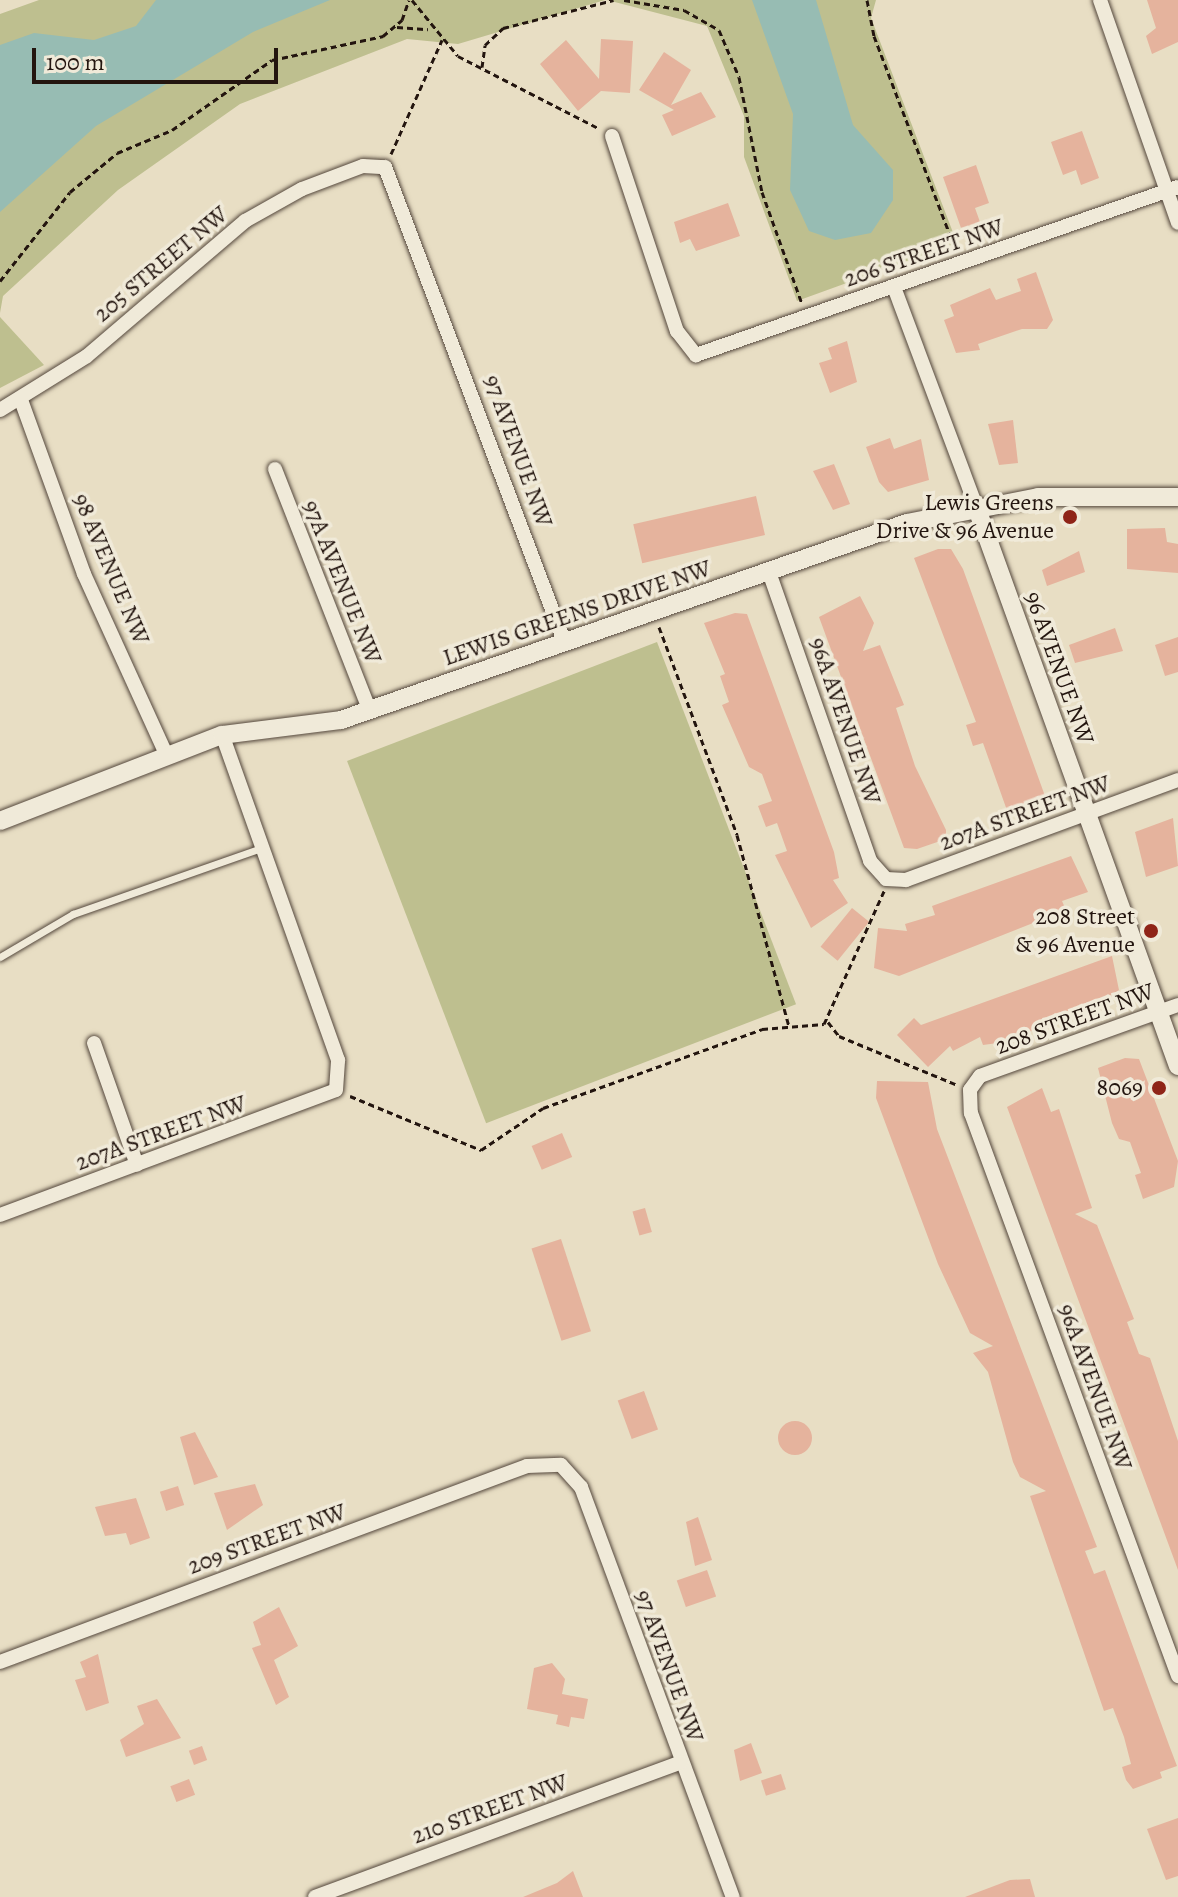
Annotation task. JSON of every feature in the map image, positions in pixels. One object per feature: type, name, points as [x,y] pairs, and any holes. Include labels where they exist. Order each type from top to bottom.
[{"type":"street","points":[[1100,0],[1173,189],[1178,223]]},
{"type":"street","name":"206 STREET NW","points":[[612,136],[677,331],[696,355],[1173,189]]},
{"type":"street","name":"205 STREET NW","points":[[0,410],[21,400],[87,356],[245,221],[302,189],[363,166],[385,167]]},
{"type":"street","name":"97 AVENUE NW","points":[[385,167],[431,276],[564,641]]},
{"type":"street","name":"96 AVENUE NW","points":[[894,287],[1178,1066]]},
{"type":"street","name":"98 AVENUE NW","points":[[21,400],[84,574],[166,754]]},
{"type":"street","name":"97A AVENUE NW","points":[[275,469],[370,711]]},
{"type":"street","name":"LEWIS GREENS DRIVE NW","points":[[0,821],[166,754],[222,735],[370,711],[907,523],[977,509],[1102,492],[1178,497]]},
{"type":"street","name":"96A AVENUE NW","points":[[769,572],[870,861],[886,879]]},
{"type":"street","points":[[222,735],[338,1060],[336,1090]]},
{"type":"street","name":"207A STREET NW","points":[[886,879],[906,880],[1178,780]]},
{"type":"street","name":"208 STREET NW","points":[[970,1090],[980,1076],[1178,1005]]},
{"type":"street","points":[[94,1043],[137,1165]]},
{"type":"street","name":"207A STREET NW","points":[[0,1215],[336,1090]]},
{"type":"street","name":"96A AVENUE NW","points":[[970,1090],[971,1113],[1178,1676]]},
{"type":"street","name":"97 AVENUE NW","points":[[551,1462],[581,1487],[733,1897]]},
{"type":"street","name":"209 STREET NW","points":[[0,1662],[551,1462]]},
{"type":"street","name":"210 STREET NW","points":[[315,1897],[681,1762]]},
{"type":"lane","points":[[0,957],[73,914],[261,848]]},
{"type":"path","points":[[397,27],[410,0],[442,40],[482,67],[612,136]]},
{"type":"path","points":[[482,67],[485,45],[503,28],[614,0]]},
{"type":"path","points":[[624,0],[684,10],[719,30],[739,77],[762,192],[804,309]]},
{"type":"path","points":[[867,0],[874,36],[957,252]]},
{"type":"path","points":[[0,281],[70,192],[117,153],[172,130],[272,60],[368,41],[397,27],[432,30]]},
{"type":"path","points":[[385,167],[442,40]]},
{"type":"path","points":[[653,611],[737,835],[789,1026]]},
{"type":"path","points":[[828,1022],[881,907],[886,879]]},
{"type":"path","points":[[336,1090],[481,1150],[543,1108],[762,1029],[828,1022]]},
{"type":"path","points":[[828,1022],[839,1036],[970,1090]]},
{"type":"green space","points":[[39,0],[605,0],[458,44],[407,39],[240,104],[118,190],[3,296],[0,313],[0,14]]},
{"type":"green space","points":[[607,0],[876,0],[871,18],[957,243],[797,301],[744,157],[744,116],[707,26]]},
{"type":"green space","points":[[0,317],[44,365],[0,388]]},
{"type":"green space","points":[[657,642],[796,1004],[486,1123],[347,761]]},
{"type":"water","points":[[156,0],[330,0],[253,32],[96,126],[0,212],[0,45],[34,33],[94,40],[136,26]]},
{"type":"water","points":[[752,0],[816,0],[853,125],[893,170],[893,200],[871,233],[835,240],[809,231],[790,190],[793,114]]},
{"type":"building","points":[[1147,0],[1178,0],[1178,42],[1152,54],[1146,36],[1156,28]]},
{"type":"building","points":[[601,39],[633,41],[630,93],[601,91],[578,111],[540,64],[566,40],[599,79]]},
{"type":"building","points":[[664,52],[691,70],[671,105],[701,92],[716,117],[672,136],[662,115],[674,110],[639,90]]},
{"type":"building","points":[[1082,131],[1099,178],[1081,185],[1076,170],[1063,175],[1051,142]]},
{"type":"building","points":[[976,165],[989,203],[975,208],[980,222],[961,228],[943,177]]},
{"type":"building","points":[[728,203],[740,236],[696,251],[690,239],[680,243],[674,222]]},
{"type":"building","points":[[1036,272],[1053,320],[1047,329],[1022,329],[978,344],[980,350],[956,353],[944,320],[954,316],[950,305],[990,288],[996,300],[1021,291],[1017,279]]},
{"type":"building","points":[[847,341],[857,382],[830,393],[819,363],[832,359],[828,348]]},
{"type":"building","points":[[1013,420],[1018,463],[999,465],[988,424]]},
{"type":"building","points":[[890,438],[894,449],[921,439],[929,480],[888,492],[879,482],[866,447]]},
{"type":"building","points":[[834,464],[850,504],[833,510],[813,471]]},
{"type":"building","points":[[756,496],[765,535],[642,563],[633,524]]},
{"type":"building","points":[[1165,528],[1167,542],[1178,544],[1178,573],[1127,569],[1127,529]]},
{"type":"building","points":[[938,549],[951,549],[963,569],[1045,796],[1009,816],[983,743],[973,746],[966,725],[976,722],[914,558]]},
{"type":"building","points":[[1079,551],[1085,572],[1047,586],[1042,570]]},
{"type":"building","points":[[860,596],[874,623],[863,651],[880,645],[904,705],[896,708],[915,766],[946,830],[946,839],[917,849],[904,848],[819,617]]},
{"type":"building","points":[[735,613],[747,614],[834,852],[839,878],[833,880],[848,903],[811,928],[775,855],[787,851],[777,823],[766,827],[758,806],[772,801],[762,774],[749,767],[722,705],[729,702],[720,676],[725,674],[704,623]]},
{"type":"building","points":[[1115,628],[1123,651],[1075,663],[1069,645]]},
{"type":"building","points":[[1178,637],[1178,672],[1165,676],[1155,645]]},
{"type":"building","points":[[1173,818],[1178,866],[1146,877],[1135,832]]},
{"type":"building","points":[[1071,856],[1088,892],[1062,901],[1066,910],[899,976],[874,968],[878,928],[907,931],[905,924],[935,915],[932,906]]},
{"type":"building","points":[[852,908],[869,922],[838,961],[821,947]]},
{"type":"building","points":[[1112,956],[1120,995],[1005,1042],[983,1045],[980,1037],[953,1051],[950,1046],[928,1067],[897,1035],[914,1018],[921,1025]]},
{"type":"building","points":[[1125,1058],[1139,1059],[1178,1161],[1174,1187],[1143,1199],[1135,1175],[1141,1173],[1130,1142],[1119,1139],[1112,1123],[1098,1068]]},
{"type":"building","points":[[877,1081],[928,1082],[937,1129],[1097,1547],[1085,1551],[1094,1574],[1105,1570],[1177,1766],[1160,1772],[1162,1778],[1133,1789],[1126,1780],[1122,1767],[1131,1764],[1124,1737],[1113,1708],[1104,1711],[1030,1496],[1046,1491],[1020,1477],[1013,1462],[988,1372],[973,1353],[993,1346],[970,1333],[938,1264],[876,1098]]},
{"type":"building","points":[[1042,1088],[1051,1112],[1059,1109],[1092,1208],[1075,1214],[1097,1225],[1134,1319],[1127,1322],[1139,1354],[1150,1358],[1178,1441],[1178,1570],[1007,1107]]},
{"type":"building","points":[[562,1133],[572,1157],[542,1170],[532,1146]]},
{"type":"building","points":[[645,1208],[652,1232],[639,1236],[633,1212]]},
{"type":"building","points":[[561,1239],[591,1331],[561,1341],[532,1249]]},
{"type":"building","points":[[644,1391],[658,1430],[632,1439],[618,1401]]},
{"type":"building","points":[[795,1421],[807,1426],[812,1438],[807,1450],[795,1455],[783,1450],[778,1438],[783,1426]]},
{"type":"building","points":[[195,1432],[218,1477],[194,1485],[180,1437]]},
{"type":"building","points":[[255,1484],[263,1505],[227,1530],[214,1493]]},
{"type":"building","points":[[178,1486],[184,1505],[166,1511],[160,1492]]},
{"type":"building","points":[[136,1498],[150,1538],[130,1545],[126,1533],[105,1536],[95,1507]]},
{"type":"building","points":[[698,1517],[712,1560],[695,1566],[686,1522]]},
{"type":"building","points":[[707,1570],[716,1596],[686,1607],[677,1580]]},
{"type":"building","points":[[279,1607],[298,1646],[274,1660],[289,1697],[276,1705],[252,1648],[261,1645],[253,1622]]},
{"type":"building","points":[[98,1654],[109,1703],[86,1711],[75,1680],[86,1677],[80,1662]]},
{"type":"building","points":[[552,1663],[565,1679],[562,1694],[588,1699],[584,1719],[571,1717],[569,1727],[556,1724],[558,1715],[527,1709],[534,1668]]},
{"type":"building","points":[[157,1699],[181,1738],[126,1757],[120,1740],[144,1724],[137,1706]]},
{"type":"building","points":[[751,1743],[762,1773],[740,1781],[734,1750]]},
{"type":"building","points":[[202,1746],[207,1760],[194,1765],[189,1751]]},
{"type":"building","points":[[781,1774],[786,1789],[766,1796],[761,1780]]},
{"type":"building","points":[[189,1779],[195,1795],[176,1802],[170,1786]]},
{"type":"building","points":[[1178,1818],[1178,1876],[1166,1880],[1147,1829]]},
{"type":"building","points":[[573,1871],[583,1897],[523,1897],[557,1883]]},
{"type":"building","points":[[1030,1879],[1035,1897],[965,1897],[1010,1880]]},
{"type":"place","name":"Lewis Greens Drive & 96 Avenue","points":[[1070,517]]},
{"type":"place","name":"208 Street & 96 Avenue","points":[[1151,931]]},
{"type":"place","name":"8069","points":[[1159,1088]]}]
